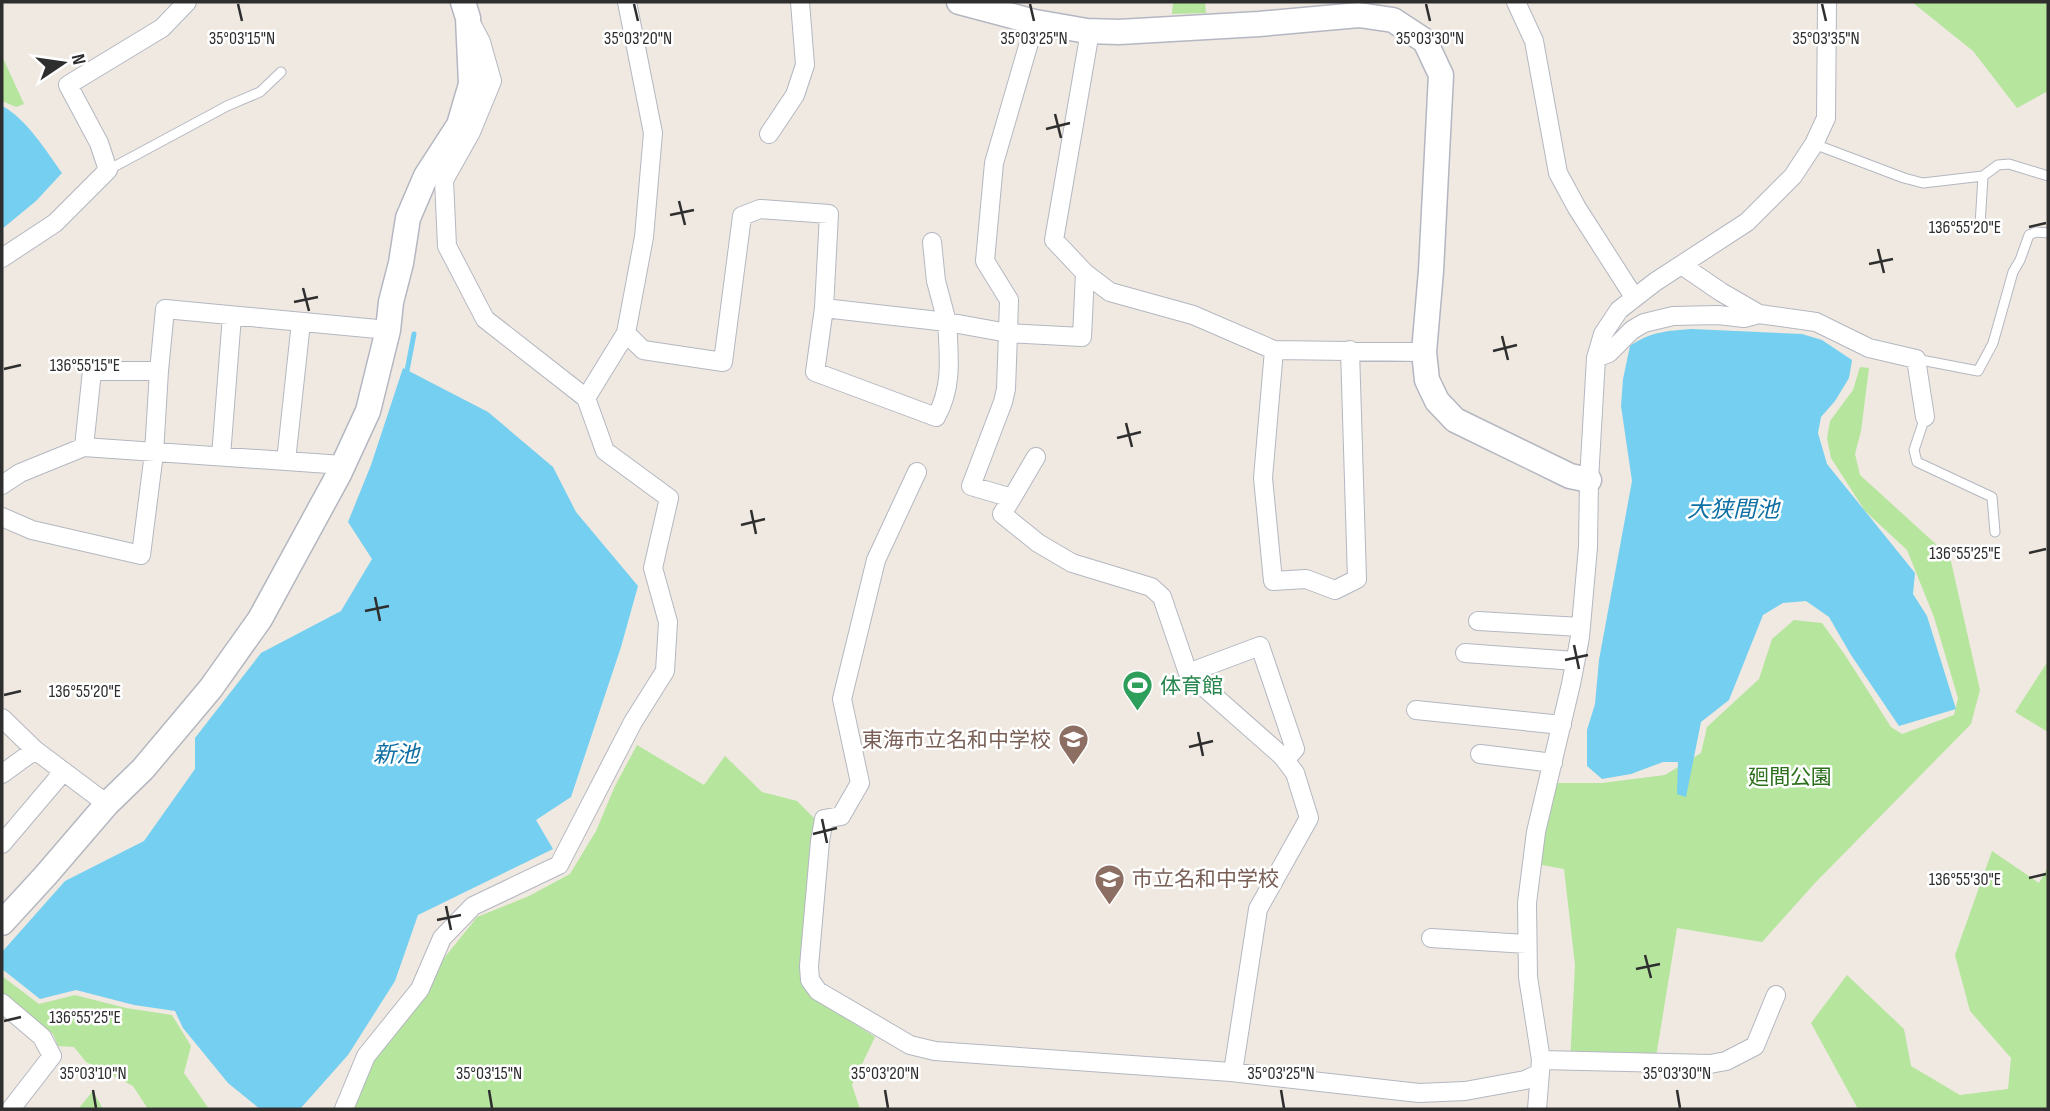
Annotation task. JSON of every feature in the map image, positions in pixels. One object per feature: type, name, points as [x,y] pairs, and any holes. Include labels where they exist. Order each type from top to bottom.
[{"type":"street","points":[[2,258],[55,223],[108,170],[99,143],[68,85],[162,28],[187,2]]},
{"type":"street","points":[[586,398],[626,333],[644,237],[653,134],[627,2]]},
{"type":"street","points":[[769,134],[795,95],[805,65],[800,2]]},
{"type":"street","points":[[959,2],[1023,13],[1087,30],[1119,32],[1259,24],[1330,9],[1393,20],[1424,41],[1441,75],[1432,271],[1424,352],[1427,380],[1437,401],[1455,420],[1570,476],[1589,480]]},
{"type":"street","points":[[1516,2],[1534,41],[1558,173],[1634,297]]},
{"type":"street","points":[[1537,1109],[1539,1067],[1528,977],[1527,903],[1536,832],[1562,724],[1581,628],[1588,547],[1596,358],[1604,334],[1619,310],[1634,297],[1747,222],[1793,176],[1814,144],[1826,118],[1827,2]]},
{"type":"street","points":[[2,923],[107,804],[143,769],[211,688],[260,619],[343,465],[368,411],[388,330],[408,218],[426,176],[459,125],[471,84],[466,10]]},
{"type":"street","points":[[344,1109],[366,1056],[420,989],[442,938],[473,906],[559,865],[633,722],[665,671],[668,622],[653,568],[670,498],[605,451],[586,398],[485,319],[447,246],[444,180],[471,132],[492,81],[481,42],[466,10]]},
{"type":"street","points":[[1012,498],[971,486],[1003,402],[1009,300],[985,261],[994,163],[1023,13]]},
{"type":"street","points":[[1087,30],[1088,43],[1054,240],[1085,273],[1110,292],[1193,315],[1274,350],[1424,352]]},
{"type":"street","points":[[626,333],[643,350],[723,362],[742,216],[760,209],[829,214],[824,308],[814,372],[936,417],[945,402],[950,373],[947,322],[936,281],[932,242]]},
{"type":"street","points":[[1683,266],[1759,314]]},
{"type":"street","points":[[824,308],[947,322],[1008,333],[1082,337],[1085,273]]},
{"type":"street","points":[[2,517],[32,530],[141,555],[154,453],[165,309],[388,330]]},
{"type":"street","points":[[1596,358],[1609,354],[1632,330],[1644,323],[1673,316],[1718,315],[1744,318],[1759,314],[1816,322],[1870,348],[1916,359],[1925,417]]},
{"type":"street","points":[[221,456],[232,316]]},
{"type":"street","points":[[286,461],[301,322]]},
{"type":"street","points":[[1274,350],[1262,478],[1273,581],[1306,579],[1335,590],[1357,579],[1350,350]]},
{"type":"street","points":[[84,447],[92,371],[159,371]]},
{"type":"street","points":[[2,485],[20,473],[84,447],[343,465]]},
{"type":"street","points":[[1036,457],[1002,514],[1038,543],[1072,563],[1151,587],[1162,597],[1188,673],[1285,760],[1295,773],[1309,818],[1258,909],[1233,1072]]},
{"type":"street","points":[[917,472],[876,560],[842,699],[860,783],[841,816],[824,819],[809,966],[810,980],[818,991],[911,1045],[935,1051],[1233,1072],[1419,1093],[1465,1091],[1525,1080],[1539,1067],[1710,1064],[1726,1061],[1755,1046],[1776,995]]},
{"type":"street","points":[[1478,621],[1581,628]]},
{"type":"street","points":[[1188,673],[1260,646],[1295,749],[1285,760]]},
{"type":"street","points":[[1465,653],[1575,661]]},
{"type":"street","points":[[1416,710],[1562,724]]},
{"type":"street","points":[[2,718],[35,750],[107,804]]},
{"type":"street","points":[[2,774],[35,750]]},
{"type":"street","points":[[1480,754],[1553,762]]},
{"type":"street","points":[[2,844],[63,772]]},
{"type":"street","points":[[1431,938],[1527,944]]},
{"type":"street","points":[[2,1003],[42,1037],[52,1056],[11,1109]]},
{"type":"lane","points":[[108,170],[227,106],[260,92],[281,72]]},
{"type":"lane","points":[[1814,144],[1923,183],[1983,176],[1998,165],[2009,164],[2048,176]]},
{"type":"lane","points":[[1980,225],[1983,176]]},
{"type":"lane","points":[[1916,359],[1978,371],[1993,343],[2013,272],[2029,235],[2036,232],[2048,233]]},
{"type":"lane","points":[[1925,417],[1914,450],[1917,462],[1992,497],[1995,532]]},
{"type":"green space","points":[[1173,2],[1205,2],[1206,13],[1172,14]]},
{"type":"green space","points":[[1912,2],[2048,2],[2048,91],[2017,108],[1973,51]]},
{"type":"green space","points":[[2,56],[24,104],[16,107],[2,101]]},
{"type":"green space","name":"廻間公園","points":[[1860,367],[1869,368],[1861,431],[1855,454],[1860,475],[1950,557],[1980,690],[1971,724],[1815,883],[1762,942],[1677,928],[1656,1057],[1570,1063],[1575,965],[1564,869],[1536,864],[1554,783],[1602,783],[1665,775],[1701,753],[1707,727],[1759,679],[1772,639],[1794,620],[1822,623],[1891,727],[1902,734],[1954,715],[1958,698],[1934,617],[1907,550],[1865,511],[1831,458],[1827,438],[1830,421],[1853,390]]},
{"type":"green space","points":[[2048,661],[2048,732],[2015,712]]},
{"type":"green space","points":[[637,745],[704,785],[725,756],[762,792],[797,801],[814,818],[812,869],[818,1000],[875,1037],[852,1085],[860,1109],[344,1109],[366,1056],[477,917],[529,896],[570,874],[596,831],[615,786]]},
{"type":"green space","points":[[1992,851],[2039,883],[2048,867],[2048,1109],[1858,1109],[1811,1023],[1847,975],[1904,1029],[1911,1066],[1960,1095],[2008,1089],[2011,1058],[1970,1011],[1955,955]]},
{"type":"green space","points":[[2,976],[39,1004],[75,995],[126,1008],[172,1015],[191,1046],[184,1073],[209,1109],[148,1109],[133,1086],[86,1062],[74,1047],[58,1046],[53,1034],[2,992]]},
{"type":"green space","points":[[93,1091],[103,1109],[78,1109]]},
{"type":"water","points":[[2,106],[27,126],[62,173],[36,201],[2,229]]},
{"type":"water","name":"大狭間池","points":[[1692,329],[1802,334],[1822,340],[1852,360],[1849,378],[1821,417],[1818,433],[1827,464],[1915,573],[1913,594],[1927,616],[1956,709],[1899,726],[1829,617],[1806,601],[1783,603],[1763,615],[1729,700],[1701,722],[1686,797],[1677,794],[1678,762],[1663,762],[1631,774],[1602,779],[1587,766],[1587,730],[1595,704],[1599,660],[1632,481],[1621,406],[1630,346],[1667,331]]},
{"type":"water","name":"新池","points":[[403,368],[488,412],[553,467],[576,512],[638,586],[621,647],[571,797],[536,820],[553,849],[418,915],[395,981],[348,1055],[300,1109],[260,1109],[228,1083],[183,1028],[175,1011],[134,1005],[76,990],[40,999],[2,969],[2,952],[65,881],[144,841],[195,769],[195,738],[261,653],[341,611],[372,559],[348,522],[371,465]]},
{"type":"waterway","points":[[406,376],[414,334]]},
{"type":"place","name":"体育館","points":[[1137,713]]},
{"type":"place","name":"東海市立名和中学校","points":[[1074,767]]},
{"type":"place","name":"市立名和中学校","points":[[1109,906]]}]
